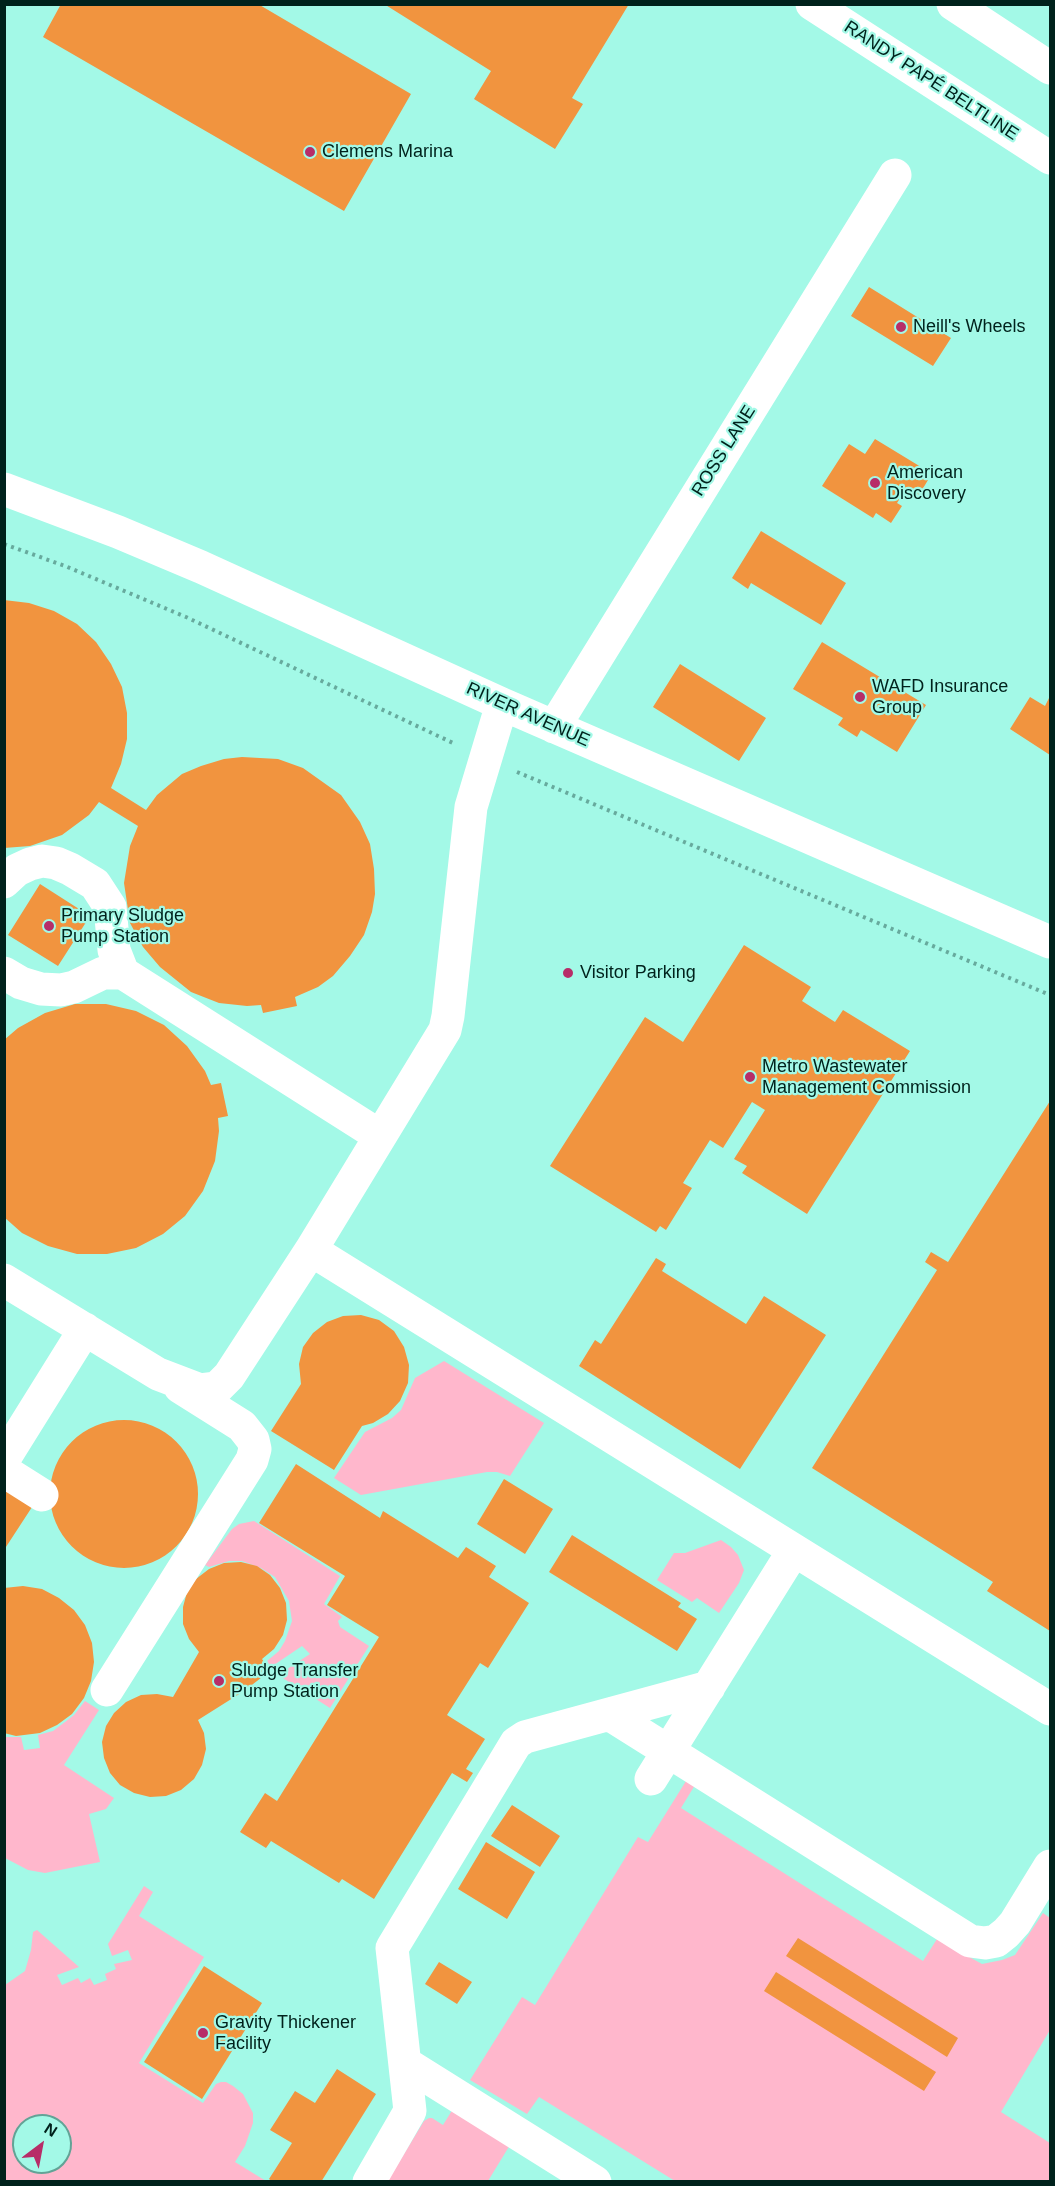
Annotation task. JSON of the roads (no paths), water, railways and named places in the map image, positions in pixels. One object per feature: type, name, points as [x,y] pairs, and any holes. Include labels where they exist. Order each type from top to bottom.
[{"type":"main road","name":"RANDY PAPÉ BELTLINE","points":[[812,4],[1050,158]]},
{"type":"main road","points":[[953,4],[1050,68]]},
{"type":"main road","name":"ROSS LANE","points":[[554,727],[895,175]]},
{"type":"main road","name":"RIVER AVENUE","points":[[4,489],[118,532],[201,567],[554,727],[1050,942]]},
{"type":"main road","points":[[226,1416],[222,1404],[223,1394],[230,1376],[311,1250],[445,1030],[471,807],[502,704]]},
{"type":"main road","points":[[4,882],[17,870],[42,861],[56,863],[70,869],[95,884],[110,907],[116,959],[123,973],[380,1136]]},
{"type":"main road","points":[[91,979],[98,972],[106,957],[112,935]]},
{"type":"main road","points":[[4,973],[21,983],[41,989],[61,990],[74,987],[103,973],[123,973]]},
{"type":"main road","points":[[311,1250],[1050,1709]]},
{"type":"main road","points":[[4,1280],[242,1426],[253,1440],[255,1449],[252,1460],[107,1690]]},
{"type":"main road","points":[[4,1459],[85,1329]]},
{"type":"main road","points":[[158,1374],[200,1390],[217,1388],[230,1376]]},
{"type":"main road","points":[[4,1471],[42,1495]]},
{"type":"main road","points":[[651,1779],[794,1550]]},
{"type":"main road","points":[[369,2181],[410,2111],[392,1956],[395,1941],[516,1743],[525,1737],[709,1687]]},
{"type":"main road","points":[[609,1714],[970,1941],[985,1943],[996,1941],[1006,1933],[1015,1923],[1050,1866]]},
{"type":"main road","points":[[405,2063],[595,2181]]},
{"type":"place","name":"Clemens Marina","points":[[310,152]]},
{"type":"place","name":"Neill's Wheels","points":[[901,327]]},
{"type":"place","name":"American Discovery","points":[[875,483]]},
{"type":"place","name":"WAFD Insurance Group","points":[[860,697]]},
{"type":"place","name":"Primary Sludge Pump Station","points":[[49,926]]},
{"type":"place","name":"Visitor Parking","points":[[568,973]]},
{"type":"place","name":"Metro Wastewater Management Commission","points":[[750,1077]]},
{"type":"place","name":"Sludge Transfer Pump Station","points":[[219,1681]]},
{"type":"place","name":"Gravity Thickener Facility","points":[[203,2033]]}]
